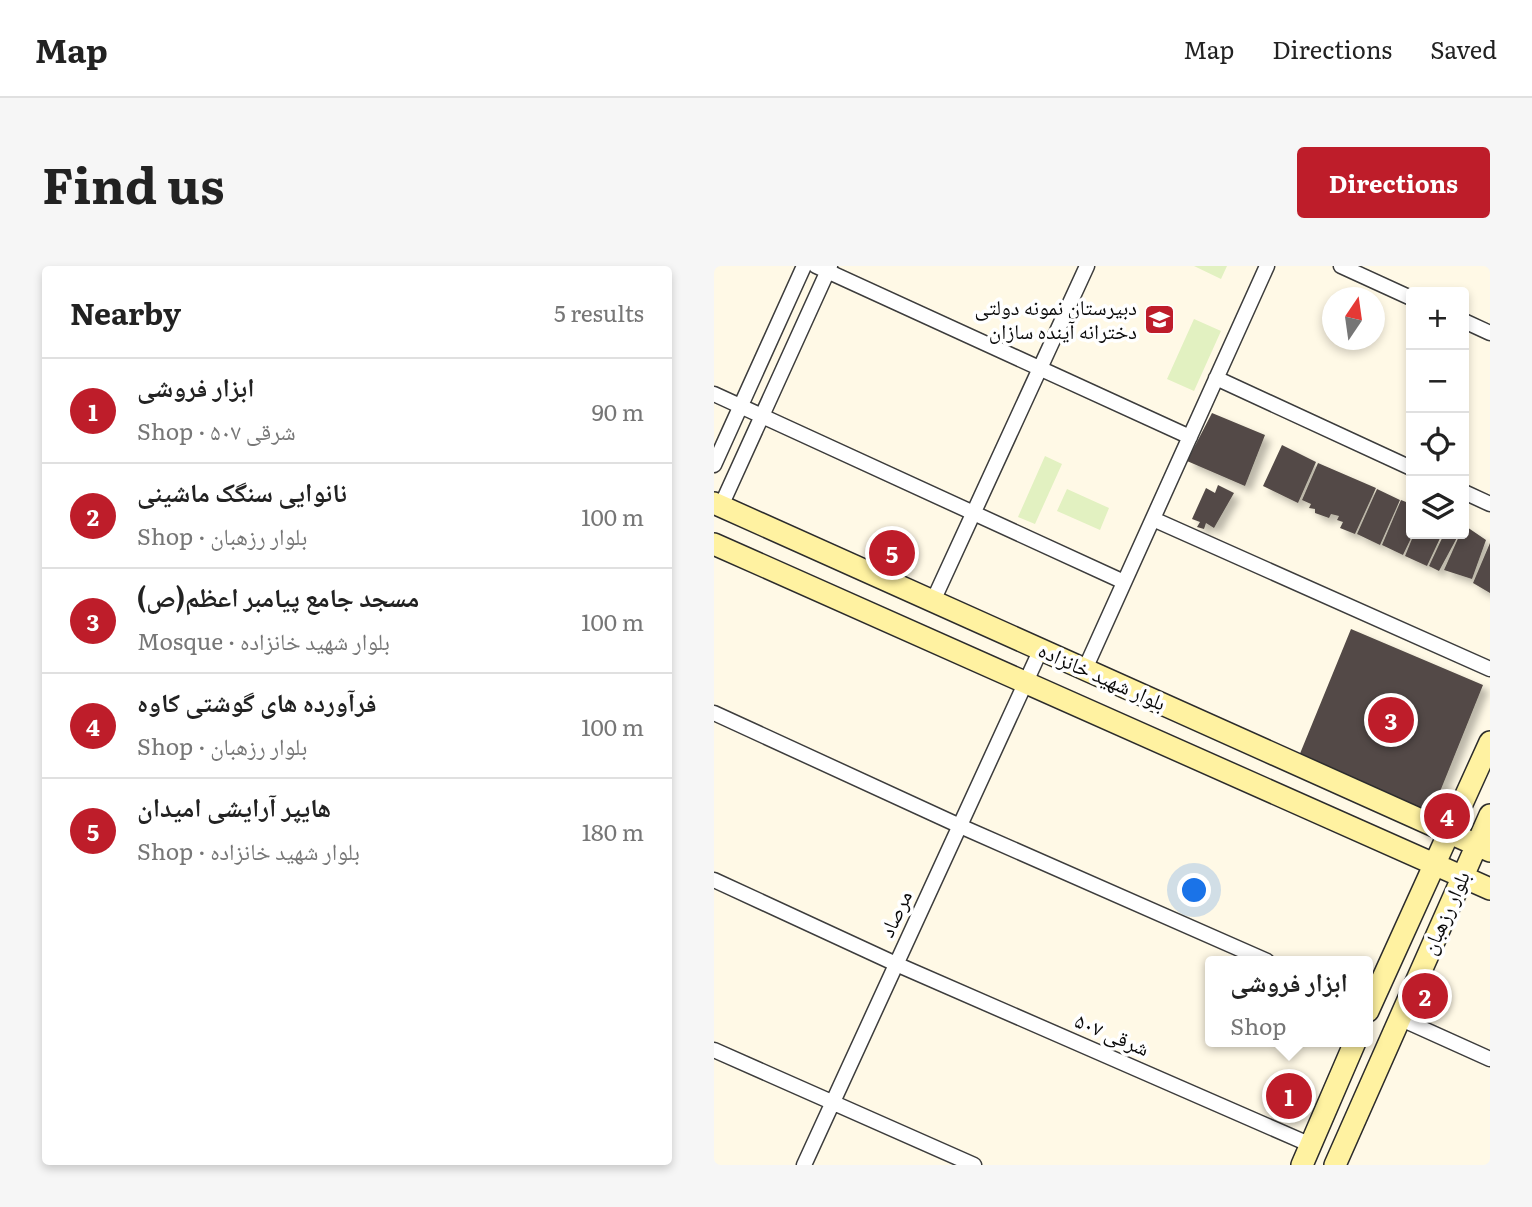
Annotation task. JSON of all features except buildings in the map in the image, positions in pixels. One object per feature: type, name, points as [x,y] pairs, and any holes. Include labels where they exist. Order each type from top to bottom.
[{"type":"main road","name":"بلوار شهید خانزاده","points":[[718,505],[1483,848]]},
{"type":"main road","name":"بلوار شهید خانزاده","points":[[714,544],[1490,889]]},
{"type":"main road","name":"بلوار رزهبان","points":[[1373,997],[1490,742]]},
{"type":"main road","name":"بلوار رزهبان","points":[[1342,1163],[1399,1018],[1461,877],[1483,848],[1490,815]]},
{"type":"main road","points":[[1302,1165],[1353,1047]]},
{"type":"street","points":[[714,465],[804,266]]},
{"type":"street","points":[[933,601],[1087,266]]},
{"type":"street","points":[[1085,669],[1267,266]]},
{"type":"street","points":[[1341,266],[1406,296]]},
{"type":"street","points":[[718,505],[762,416],[824,268],[1189,437]]},
{"type":"street","points":[[1469,323],[1490,333]]},
{"type":"street","points":[[1216,378],[1406,466]]},
{"type":"street","points":[[714,394],[1124,582]]},
{"type":"street","points":[[1469,494],[1490,504]]},
{"type":"street","points":[[1153,519],[1490,669]]},
{"type":"street","name":"مرصاد","points":[[804,1165],[1041,649]]},
{"type":"street","points":[[714,713],[960,826],[1256,956]]},
{"type":"street","name":"۵۰۷ شرقی","points":[[714,880],[896,964],[1311,1144]]},
{"type":"street","points":[[1399,1018],[1490,1059]]},
{"type":"street","points":[[714,1050],[974,1165]]},
{"type":"green space","points":[[1194,266],[1227,266],[1221,279]]},
{"type":"green space","points":[[1194,319],[1221,331],[1194,391],[1167,379]]},
{"type":"green space","points":[[1045,456],[1062,464],[1035,524],[1018,517]]},
{"type":"green space","points":[[1067,489],[1109,508],[1100,530],[1057,511]]},
{"type":"place","name":"دبیرستان نمونه دولتی دخترانه آینده سازان","points":[[1160,320]]},
{"type":"place","name":"هایپر آرایشی امیدان","points":[[892,553]]},
{"type":"place","name":"مسجد جامع پیامبر اعظم(ص)","points":[[1391,720]]},
{"type":"place","name":"فرآورده های گوشتی کاوه","points":[[1447,816]]},
{"type":"place","name":"نانوایی سنگک ماشینی","points":[[1425,996]]},
{"type":"place","name":"ابزار فروشی","points":[[1289,1096]]}]
